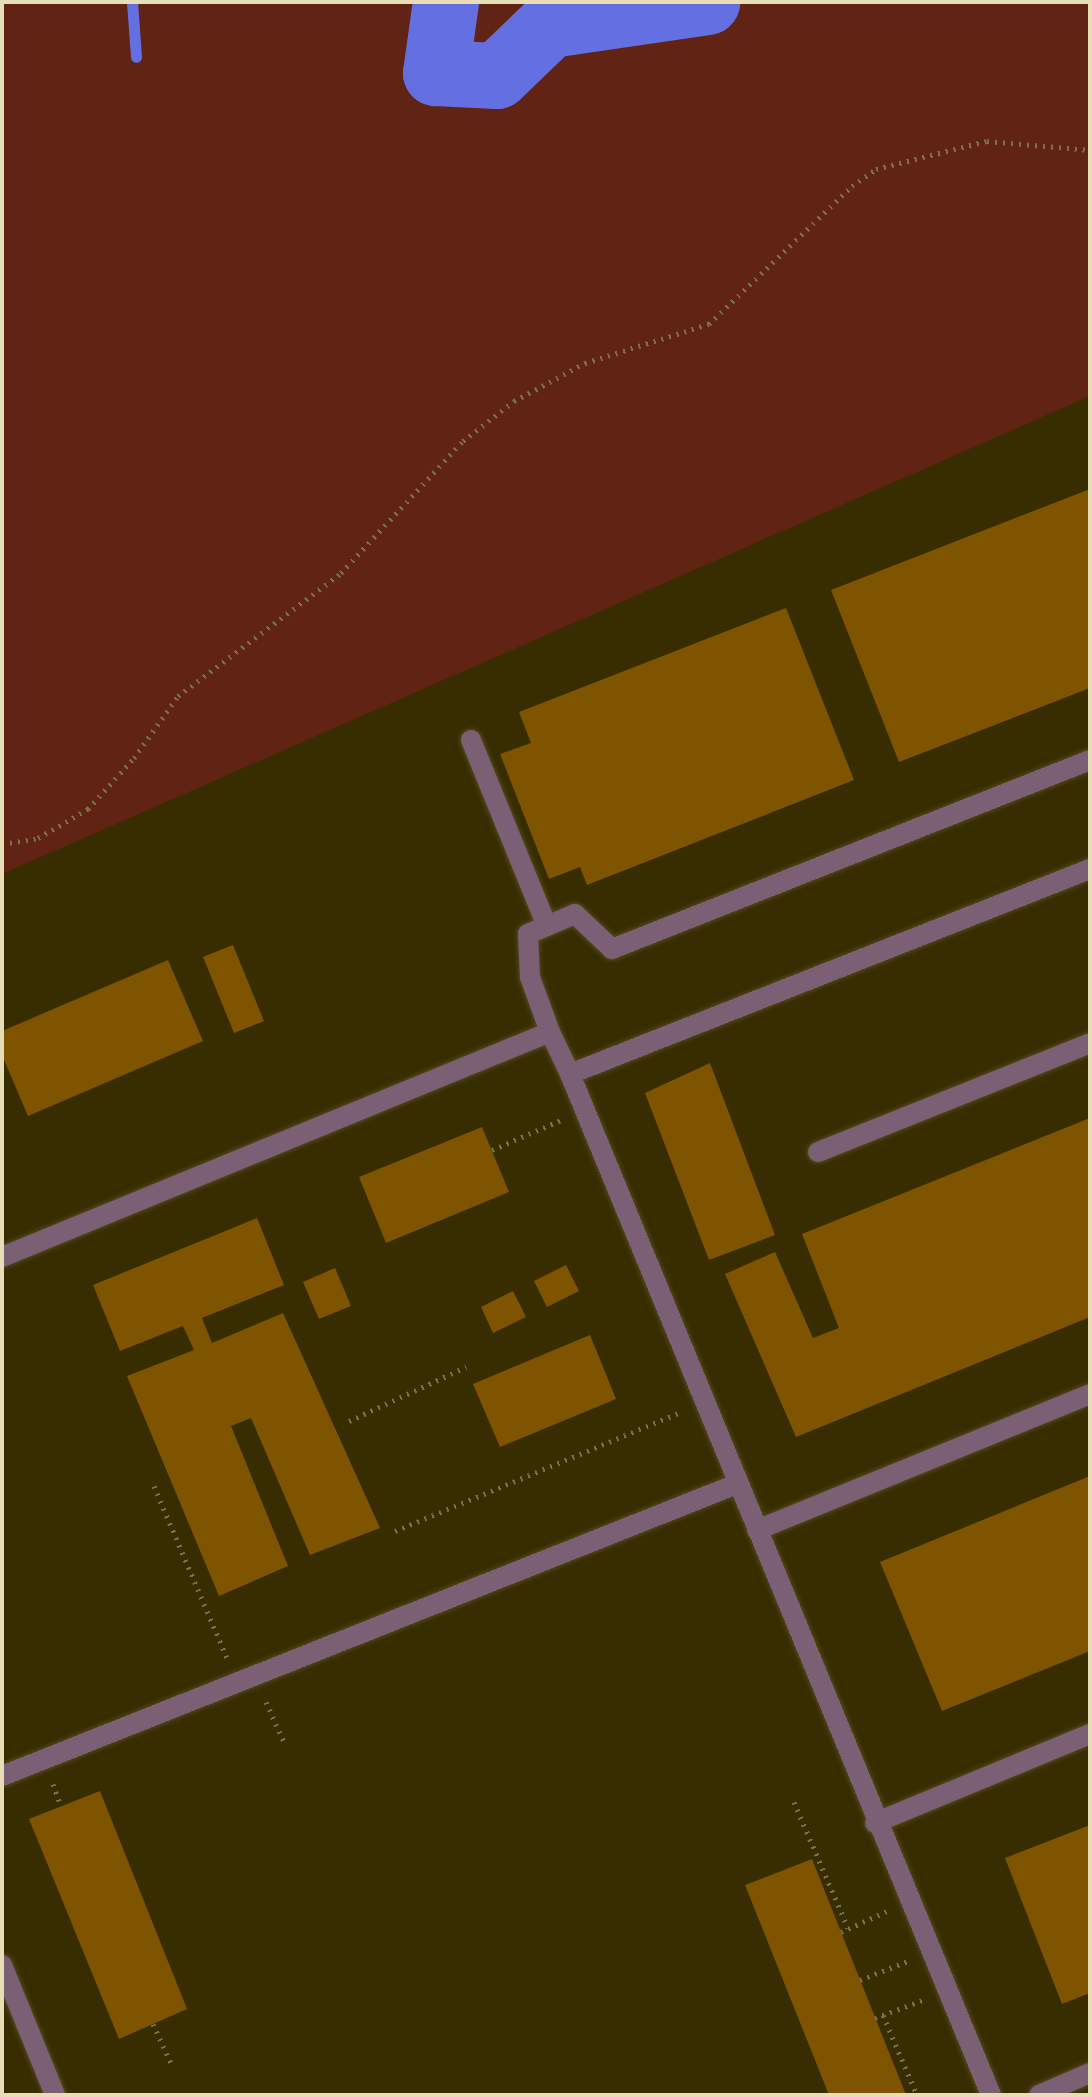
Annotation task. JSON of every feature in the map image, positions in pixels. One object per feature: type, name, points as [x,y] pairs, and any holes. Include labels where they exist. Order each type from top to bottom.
[{"type":"lane","points":[[471,740],[547,926]]},
{"type":"lane","points":[[991,2095],[875,1823],[570,1074],[550,1032],[529,962],[528,934],[575,914],[612,949],[1090,760]]},
{"type":"lane","points":[[570,1074],[1090,869]]},
{"type":"lane","points":[[2,1257],[550,1032]]},
{"type":"lane","points":[[818,1152],[1090,1043]]},
{"type":"lane","points":[[757,1530],[1090,1394]]},
{"type":"lane","points":[[2,1776],[737,1484]]},
{"type":"lane","points":[[875,1823],[1090,1734]]},
{"type":"lane","points":[[2,1965],[55,2095]]},
{"type":"lane","points":[[1039,2095],[1090,2073]]},
{"type":"path","points":[[2,844],[38,838],[88,809],[134,758],[178,696],[341,573],[463,441],[494,417],[585,363],[709,324],[852,186],[876,169],[987,141],[1090,150]]},
{"type":"path","points":[[492,1150],[584,1110]]},
{"type":"path","points":[[349,1421],[466,1367]]},
{"type":"path","points":[[395,1531],[704,1402]]},
{"type":"path","points":[[154,1486],[246,1679],[285,1744]]},
{"type":"path","points":[[794,1802],[848,1928]]},
{"type":"path","points":[[841,1932],[908,1902]]},
{"type":"path","points":[[860,1980],[930,1952]]},
{"type":"path","points":[[875,2018],[947,1991]]},
{"type":"path","points":[[883,2015],[917,2095]]},
{"type":"path","points":[[153,2024],[171,2063]]},
{"type":"shaded area","points":[[2,2],[1090,2],[1090,396],[2,874]]},
{"type":"building","points":[[1090,489],[1090,688],[899,762],[831,590]]},
{"type":"building","points":[[786,608],[854,780],[587,885],[580,867],[549,879],[500,754],[531,743],[519,712]]},
{"type":"building","points":[[233,945],[264,1021],[234,1033],[203,957]]},
{"type":"building","points":[[168,960],[203,1041],[28,1116],[2,1055],[2,1031]]},
{"type":"building","points":[[710,1063],[775,1235],[709,1260],[645,1093]]},
{"type":"building","points":[[1090,1118],[1090,1317],[796,1437],[725,1274],[775,1252],[813,1338],[839,1328],[802,1234]]},
{"type":"building","points":[[482,1127],[509,1192],[386,1243],[359,1177]]},
{"type":"building","points":[[257,1218],[284,1285],[202,1318],[212,1343],[283,1313],[380,1528],[310,1555],[251,1418],[231,1426],[288,1566],[219,1596],[127,1376],[194,1350],[183,1326],[120,1351],[93,1285]]},
{"type":"building","points":[[566,1265],[579,1291],[547,1307],[534,1281]]},
{"type":"building","points":[[335,1268],[351,1306],[319,1319],[303,1282]]},
{"type":"building","points":[[513,1291],[526,1317],[493,1333],[481,1307]]},
{"type":"building","points":[[590,1335],[616,1399],[500,1447],[473,1384]]},
{"type":"building","points":[[1090,1476],[1090,1651],[942,1711],[880,1562]]},
{"type":"building","points":[[100,1791],[187,2009],[119,2039],[29,1819]]},
{"type":"building","points":[[1090,1825],[1090,1993],[1062,2004],[1005,1858]]},
{"type":"building","points":[[812,1859],[906,2095],[829,2095],[745,1885]]},
{"type":"waterway","points":[[132,2],[136,57]]},
{"type":"waterway","points":[[446,2],[436,73],[497,76],[550,25],[707,2]]}]
